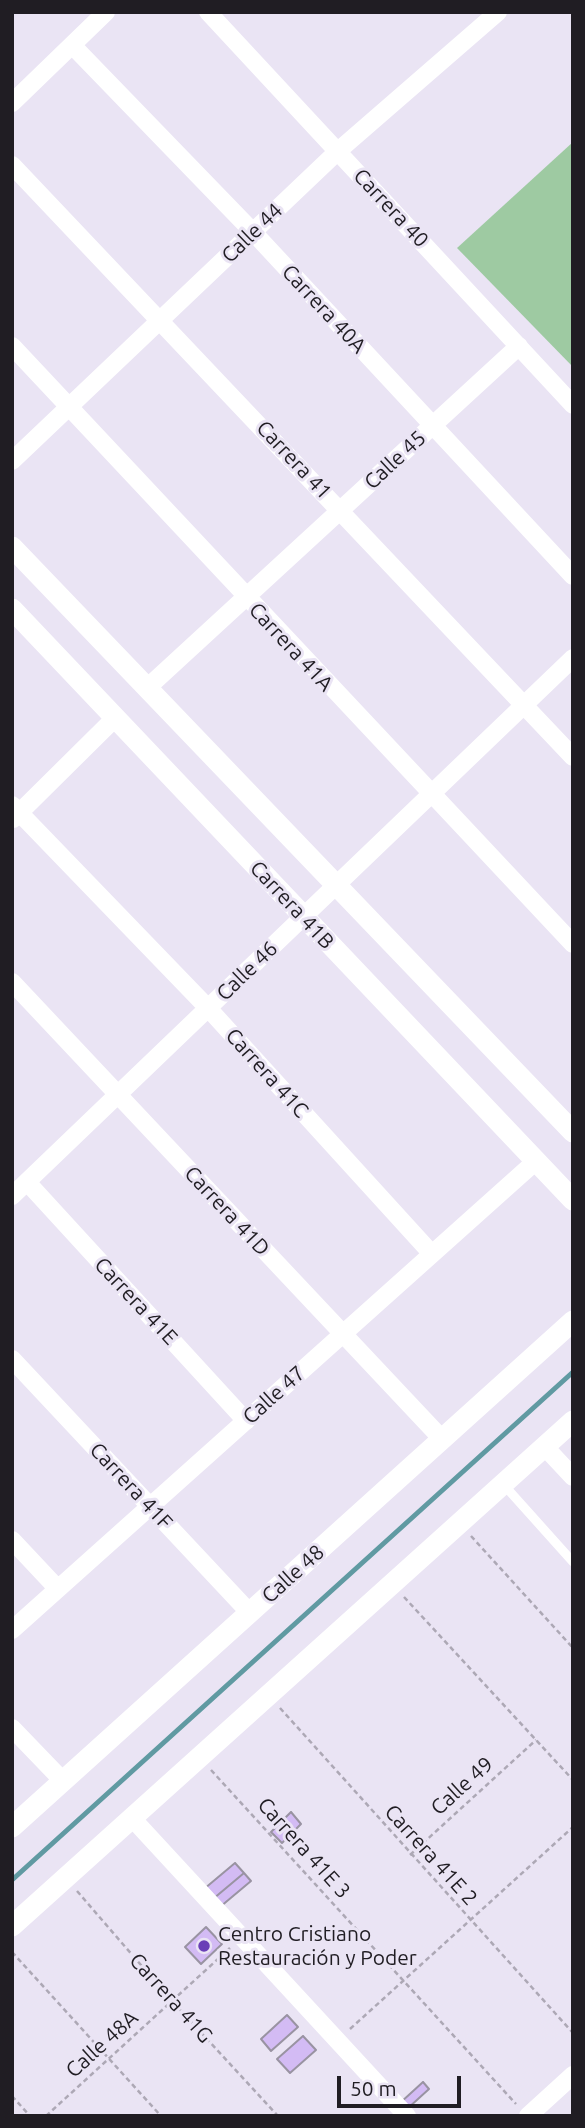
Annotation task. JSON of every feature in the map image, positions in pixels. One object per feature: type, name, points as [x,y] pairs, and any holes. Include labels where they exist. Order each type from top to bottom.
[{"type":"street","points":[[12,103],[106,12]]},
{"type":"street","name":"Carrera 40","points":[[208,12],[573,405]]},
{"type":"street","name":"Calle 44","points":[[12,461],[338,151],[498,12]]},
{"type":"street","name":"Carrera 40A","points":[[72,45],[253,232],[573,576]]},
{"type":"street","name":"Carrera 41","points":[[12,165],[161,319],[573,757]]},
{"type":"street","name":"Carrera 41A","points":[[12,346],[245,598],[573,944]]},
{"type":"street","name":"Calle 45","points":[[147,688],[519,346]]},
{"type":"street","points":[[12,547],[571,1127]]},
{"type":"street","name":"Carrera 41B","points":[[12,609],[573,1200]]},
{"type":"street","name":"Calle 46","points":[[12,1196],[573,658]]},
{"type":"street","points":[[15,812],[115,718]]},
{"type":"street","name":"Carrera 41C","points":[[15,812],[208,1009],[432,1254]]},
{"type":"street","name":"Carrera 41D","points":[[12,982],[442,1439]]},
{"type":"street","name":"Calle 47","points":[[12,1630],[536,1161]]},
{"type":"street","name":"Carrera 41E","points":[[27,1182],[246,1421]]},
{"type":"street","name":"Calle 48","points":[[12,1828],[573,1321]]},
{"type":"street","name":"Carrera 41F","points":[[12,1359],[250,1613]]},
{"type":"street","points":[[12,1926],[573,1421]]},
{"type":"street","points":[[544,1447],[573,1477]]},
{"type":"street","points":[[12,1540],[58,1589]]},
{"type":"street","points":[[12,1728],[63,1781]]},
{"type":"street","points":[[132,1818],[407,2116]]},
{"type":"street","points":[[532,2111],[573,2075]]},
{"type":"lane","points":[[503,1483],[573,1562]]},
{"type":"path","points":[[459,1523],[573,1648]]},
{"type":"path","points":[[392,1584],[573,1780]]},
{"type":"path","name":"Carrera 41E 2","points":[[268,1695],[573,2033]]},
{"type":"path","name":"Calle 49","points":[[410,1855],[536,1740]]},
{"type":"path","name":"Carrera 41E 3","points":[[200,1757],[404,1981],[532,2111]]},
{"type":"path","points":[[337,2040],[573,1827]]},
{"type":"path","name":"Carrera 41G","points":[[66,1878],[172,2001],[278,2116]]},
{"type":"path","name":"Calle 48A","points":[[46,2116],[240,1938]]},
{"type":"path","points":[[12,1952],[161,2116]]},
{"type":"path","points":[[12,2096],[30,2116]]},
{"type":"green space","points":[[573,142],[573,367],[457,248]]},
{"type":"building","points":[[291,1812],[301,1824],[282,1843],[271,1832]]},
{"type":"building","points":[[235,1863],[244,1873],[213,1899],[204,1889]]},
{"type":"building","points":[[244,1873],[251,1881],[220,1907],[213,1899]]},
{"type":"building","name":"Centro Cristiano Restauración y Poder","points":[[206,1927],[222,1944],[201,1964],[185,1947]]},
{"type":"building","points":[[287,2015],[298,2027],[271,2051],[261,2039]]},
{"type":"building","points":[[303,2036],[316,2050],[290,2073],[277,2059]]},
{"type":"building","points":[[423,2082],[429,2089],[407,2109],[400,2103]]},
{"type":"waterway","points":[[12,1880],[573,1372]]},
{"type":"place","name":"Centro Cristiano Restauración y Poder","points":[[204,1946]]}]
